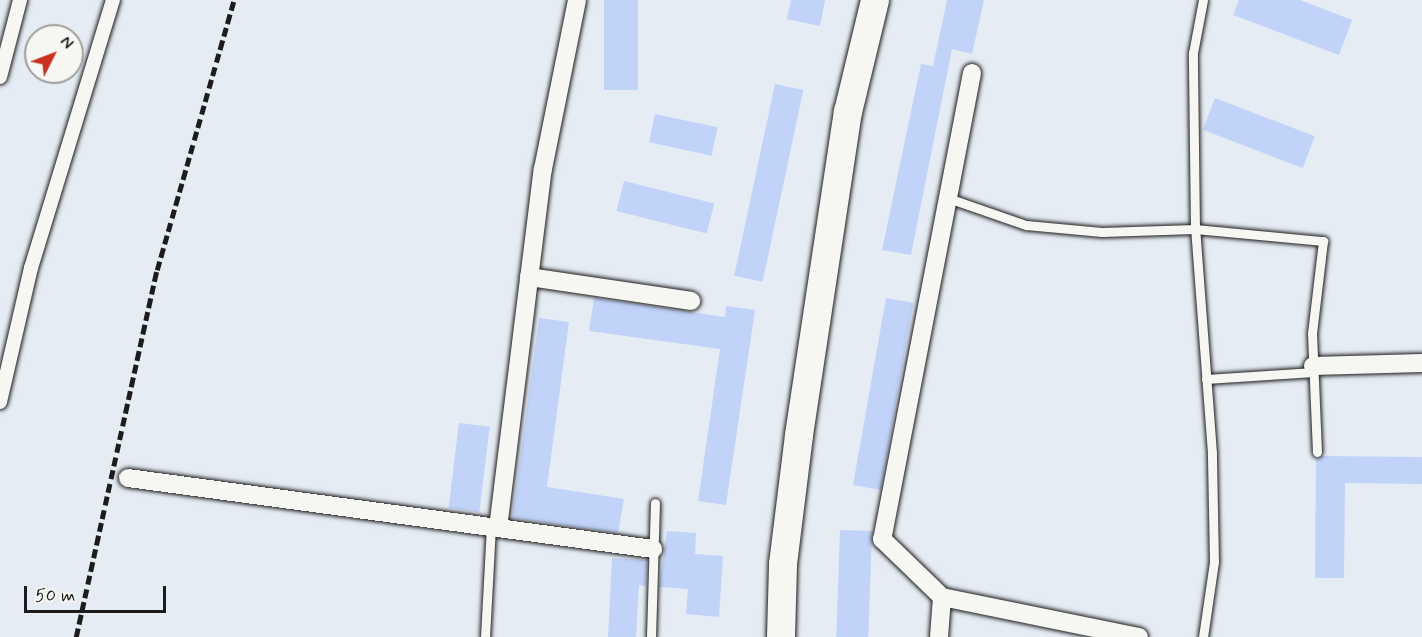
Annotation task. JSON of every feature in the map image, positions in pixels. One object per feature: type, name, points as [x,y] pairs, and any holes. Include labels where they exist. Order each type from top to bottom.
[{"type":"main road","points":[[781,637],[783,564],[799,435],[848,111],[875,0]]},
{"type":"street","points":[[0,77],[20,0]]},
{"type":"street","points":[[0,402],[31,268],[113,0]]},
{"type":"street","points":[[494,527],[530,278],[543,169],[577,0]]},
{"type":"street","points":[[972,73],[882,538],[942,597],[1139,637]]},
{"type":"street","points":[[530,278],[691,301]]},
{"type":"street","points":[[1314,369],[1422,363]]},
{"type":"street","points":[[128,478],[653,549]]},
{"type":"street","points":[[939,637],[942,597]]},
{"type":"lane","points":[[1203,0],[1192,53],[1195,229],[1206,379],[1214,562],[1203,637]]},
{"type":"lane","points":[[948,198],[1026,225],[1102,232],[1195,229],[1323,241],[1312,333],[1317,452]]},
{"type":"lane","points":[[1206,379],[1314,369]]},
{"type":"lane","points":[[651,637],[655,503]]},
{"type":"lane","points":[[485,637],[494,527]]},
{"type":"building","points":[[604,0],[638,0],[638,90],[604,90]]},
{"type":"building","points":[[791,0],[825,0],[820,26],[787,19]]},
{"type":"building","points":[[947,0],[984,0],[972,54],[952,49],[911,255],[882,250],[921,64],[933,66]]},
{"type":"building","points":[[1239,0],[1300,0],[1352,20],[1339,55],[1233,15]]},
{"type":"building","points":[[775,84],[803,90],[763,282],[734,276]]},
{"type":"building","points":[[1215,98],[1315,136],[1303,168],[1203,130]]},
{"type":"building","points":[[655,114],[718,127],[712,156],[649,142]]},
{"type":"building","points":[[624,181],[714,203],[707,234],[617,211]]},
{"type":"building","points":[[594,298],[725,317],[726,306],[755,310],[726,505],[698,501],[720,349],[589,331]]},
{"type":"building","points":[[886,298],[914,303],[881,490],[853,485]]},
{"type":"building","points":[[539,318],[569,322],[547,487],[624,499],[618,533],[512,518]]},
{"type":"building","points":[[459,423],[490,427],[479,512],[449,508]]},
{"type":"building","points":[[1322,456],[1422,457],[1422,484],[1345,483],[1344,578],[1315,578],[1316,459]]},
{"type":"building","points":[[840,530],[872,531],[868,637],[836,637]]},
{"type":"building","points":[[667,531],[696,533],[695,554],[723,556],[719,617],[686,614],[688,589],[659,587]]},
{"type":"building","points":[[612,558],[647,560],[646,586],[639,585],[636,637],[608,637]]},
{"type":"railway","points":[[76,637],[157,270],[234,0]]}]
